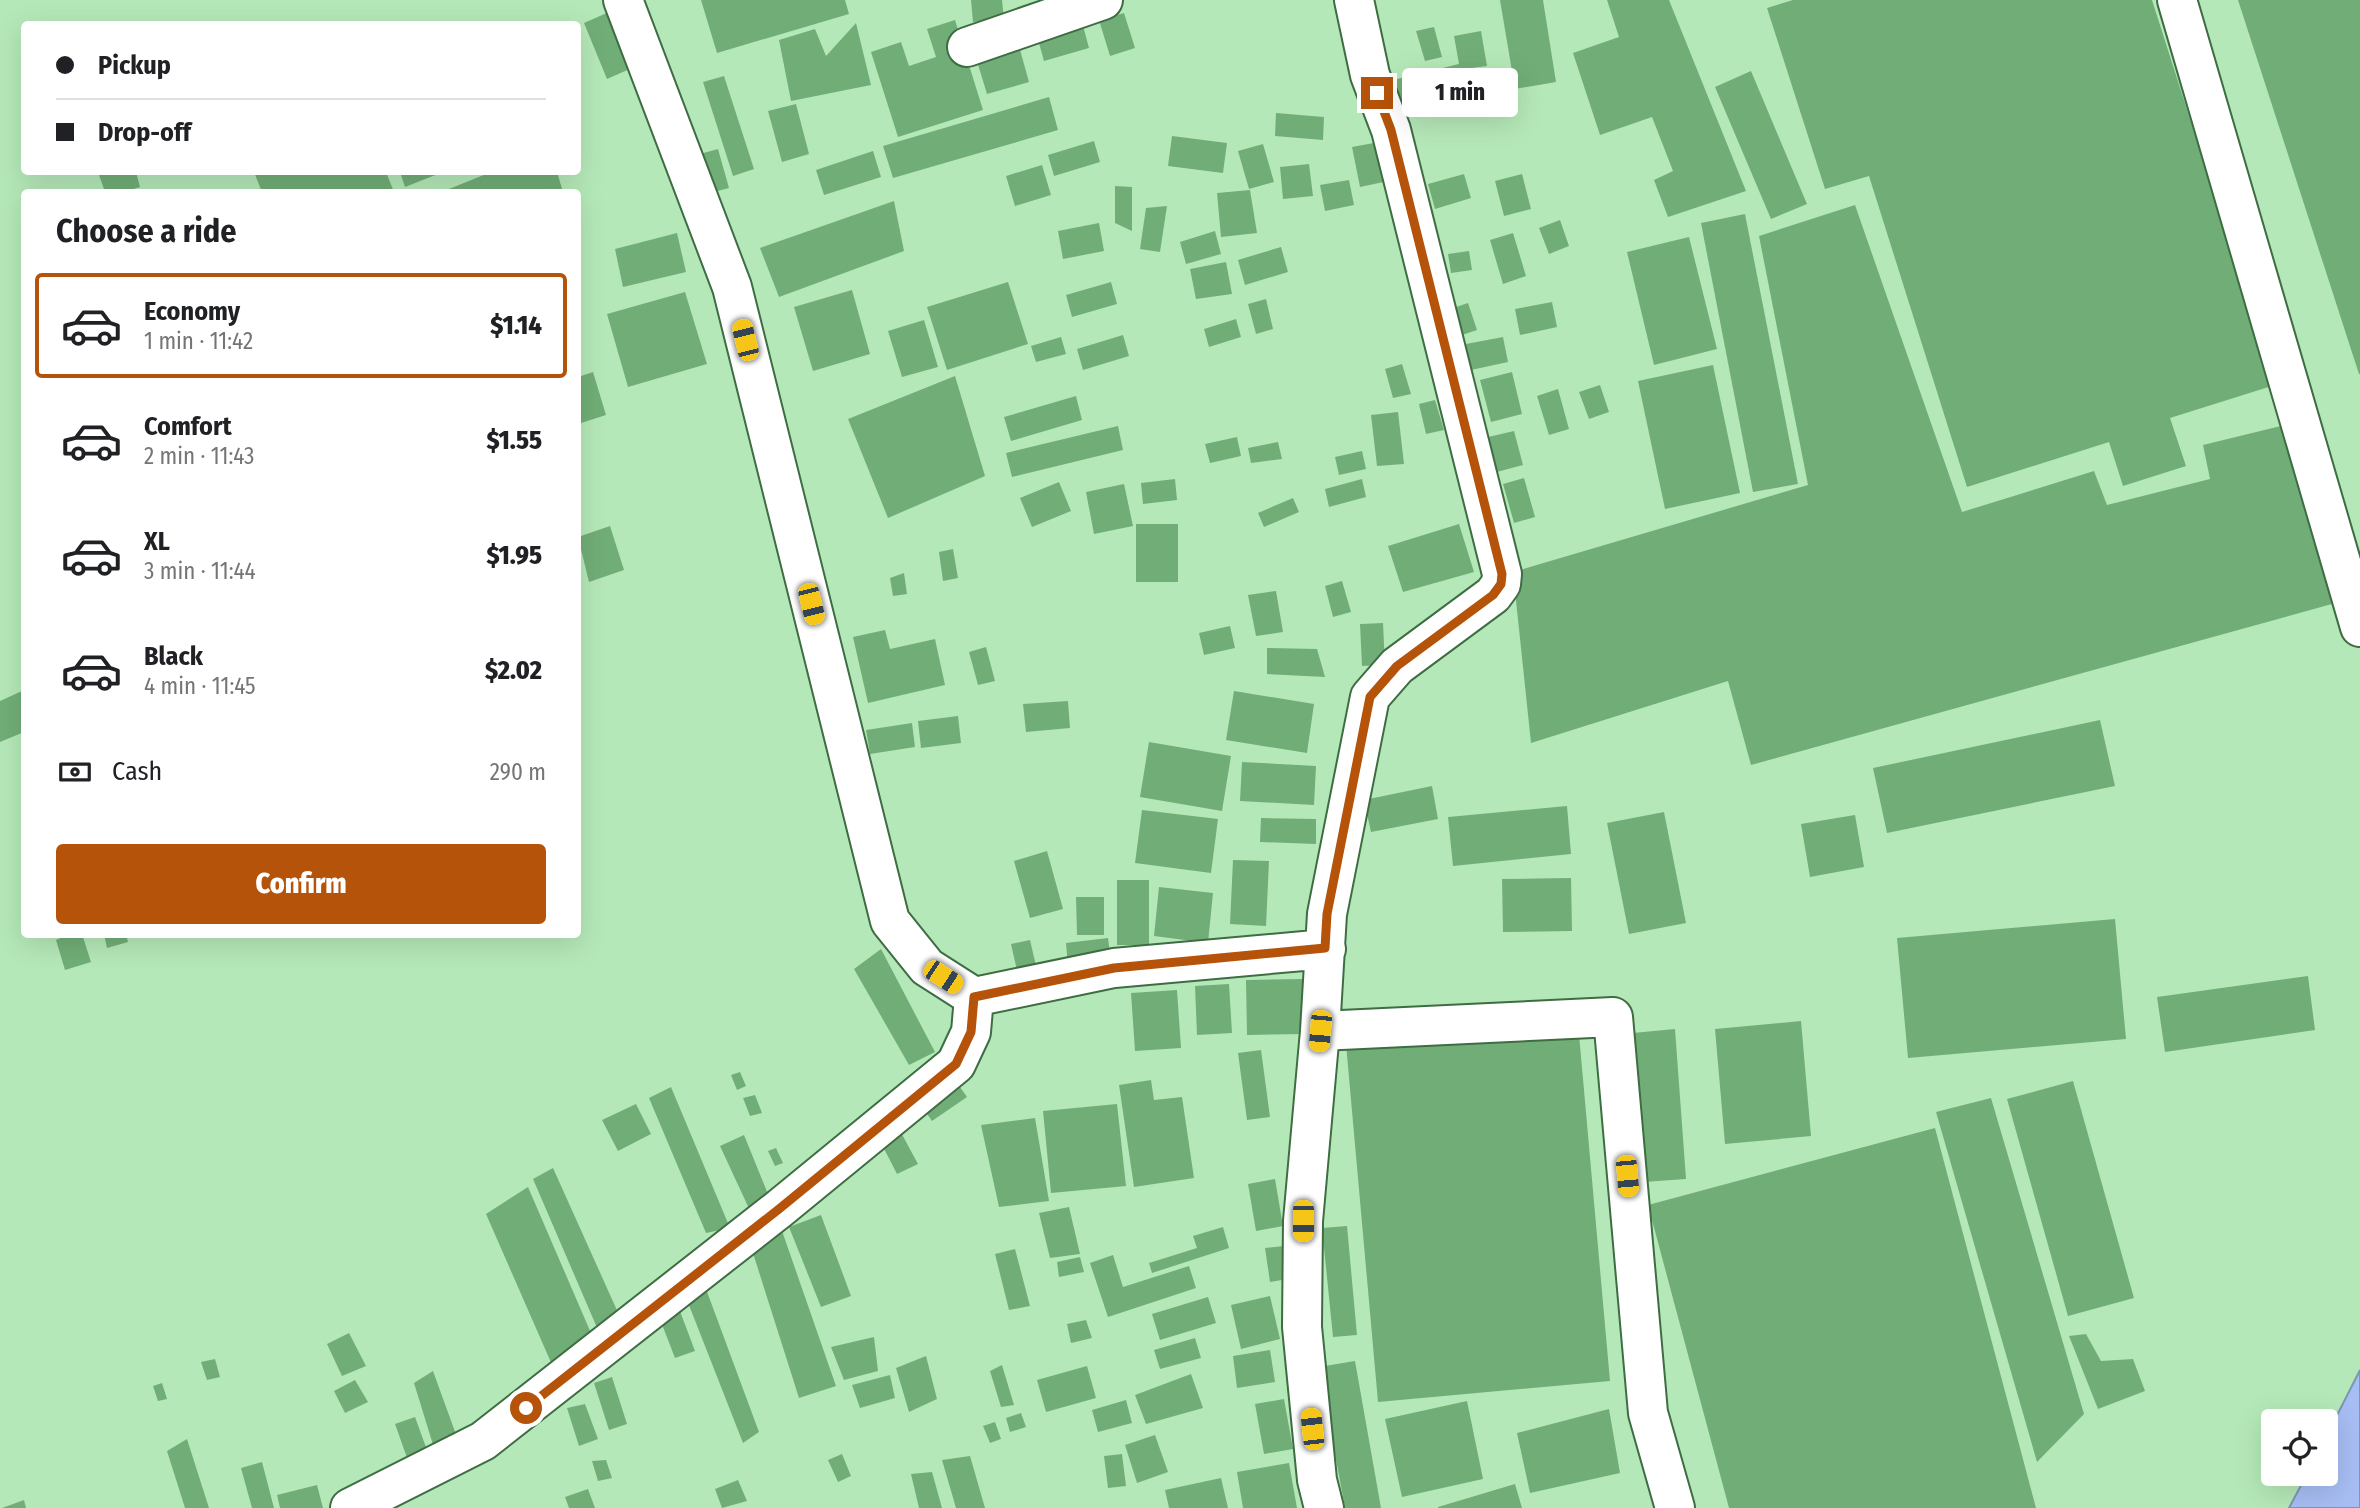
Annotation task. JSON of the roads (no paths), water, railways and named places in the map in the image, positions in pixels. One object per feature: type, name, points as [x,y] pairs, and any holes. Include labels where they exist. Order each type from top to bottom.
[{"type":"street","points":[[623,0],[732,287],[890,921],[927,967],[974,997],[1114,968],[1325,948]]},
{"type":"street","points":[[967,47],[1103,0]]},
{"type":"street","points":[[1324,1508],[1317,1480],[1302,1327],[1303,1221],[1320,1031],[1327,914],[1370,697],[1397,666],[1493,595],[1501,584],[1502,574],[1391,130],[1370,75],[1354,0]]},
{"type":"street","points":[[2176,0],[2360,627]]},
{"type":"street","points":[[350,1508],[484,1441],[925,1090],[956,1064],[971,1032],[974,997]]},
{"type":"street","points":[[1320,1031],[1613,1017],[1648,1413],[1675,1508]]},
{"type":"water","points":[[2360,1370],[2360,1508],[2289,1508],[2301,1486],[2338,1486],[2338,1413]]}]
